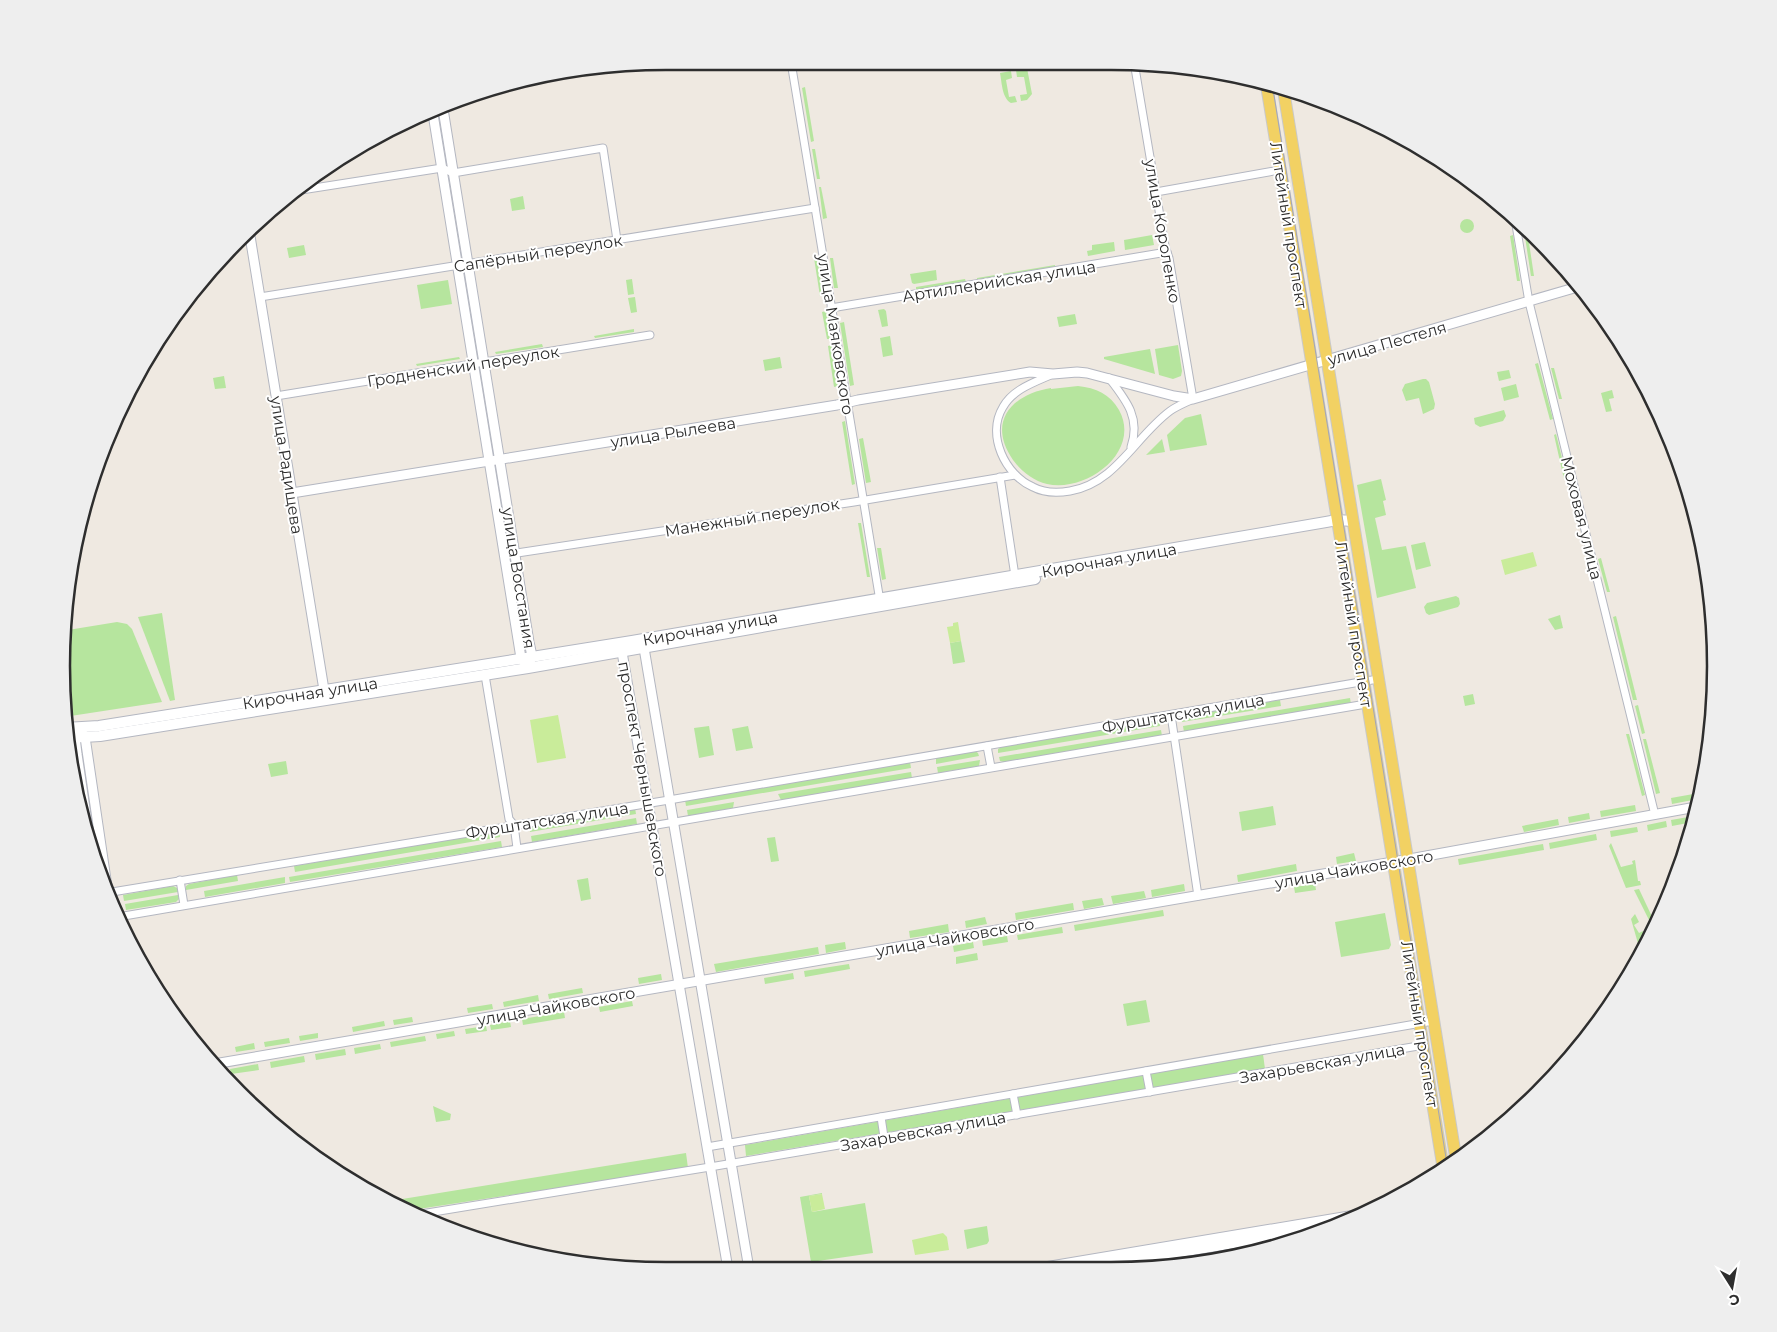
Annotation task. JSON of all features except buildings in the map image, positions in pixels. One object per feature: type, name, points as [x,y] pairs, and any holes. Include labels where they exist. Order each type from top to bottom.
[{"type":"main road","name":"Литейный проспект","points":[[1267,91],[1442,1162]]},
{"type":"main road","name":"Литейный проспект","points":[[1284,96],[1455,1153]]},
{"type":"main road","name":"Кирочная улица","points":[[76,735],[99,726],[528,668],[644,648],[1015,576],[1353,521]]},
{"type":"main road","name":"Кирочная улица","points":[[325,695],[520,658],[880,602],[1337,523]]},
{"type":"street","name":"улица Маяковского","points":[[792,70],[880,602]]},
{"type":"street","name":"улица Короленко","points":[[1135,71],[1193,399]]},
{"type":"street","name":"улица Восстания","points":[[444,113],[532,656],[528,668]]},
{"type":"street","name":"улица Восстания","points":[[434,117],[520,658],[528,668]]},
{"type":"street","points":[[309,189],[442,168],[453,173],[603,148],[617,240]]},
{"type":"street","points":[[1156,192],[1280,170]]},
{"type":"street","name":"Сапёрный переулок","points":[[260,298],[815,208]]},
{"type":"street","name":"Моховая улица","points":[[1517,230],[1528,302],[1655,815]]},
{"type":"street","name":"улица Радищева","points":[[251,240],[325,695]]},
{"type":"street","name":"Артиллерийская улица","points":[[831,308],[1167,252]]},
{"type":"street","name":"улица Пестеля","points":[[1193,399],[1312,366],[1572,289]]},
{"type":"street","name":"Гродненский переулок","points":[[276,396],[650,335]]},
{"type":"street","name":"улица Рылеева","points":[[292,493],[1030,372],[1053,374]]},
{"type":"street","points":[[1077,372],[1193,399],[1170,410],[1130,450],[1115,468],[1103,478],[1071,491],[1047,492],[1033,487],[1015,475],[1002,455],[998,444],[998,419],[1002,408],[1010,397],[1053,374],[1077,372]]},
{"type":"street","points":[[1109,378],[1124,397],[1134,419],[1135,436],[1130,450]]},
{"type":"street","name":"Манежный переулок","points":[[504,555],[1015,475]]},
{"type":"street","points":[[1000,477],[1015,576]]},
{"type":"street","name":"проспект Чернышевского","points":[[727,1262],[622,652],[632,641],[644,648],[748,1262]]},
{"type":"street","points":[[485,674],[509,819],[514,825],[518,848]]},
{"type":"street","name":"Фурштатская улица","points":[[115,894],[180,880],[669,800],[1378,679]]},
{"type":"street","name":"Фурштатская улица","points":[[124,915],[1366,704]]},
{"type":"street","points":[[1171,715],[1198,896]]},
{"type":"street","points":[[76,735],[83,792]]},
{"type":"street","points":[[76,735],[98,846]]},
{"type":"street","points":[[987,746],[991,768]]},
{"type":"street","name":"улица Чайковского","points":[[222,1063],[1407,860],[1690,808]]},
{"type":"street","points":[[180,880],[184,905]]},
{"type":"street","name":"Захарьевская улица","points":[[707,1147],[1433,1021]]},
{"type":"street","name":"Захарьевская улица","points":[[429,1213],[1424,1046]]},
{"type":"street","points":[[1146,1071],[1150,1092]]},
{"type":"street","points":[[1014,1094],[1017,1114]]},
{"type":"street","points":[[881,1117],[884,1137]]},
{"type":"street","points":[[1070,1262],[1336,1218]]},
{"type":"street","points":[[1124,1262],[1289,1234]]},
{"type":"green space","points":[[1016,70],[1027,70],[1032,94],[1027,100],[1021,101],[1020,95],[1027,94],[1024,77],[1017,77]]},
{"type":"green space","points":[[1011,71],[1012,78],[1006,80],[1009,97],[1015,96],[1017,102],[1011,103],[1004,94],[1000,73]]},
{"type":"green space","points":[[805,87],[814,141],[811,142],[802,88]]},
{"type":"green space","points":[[812,149],[815,149],[820,179],[817,179]]},
{"type":"green space","points":[[819,187],[821,187],[827,218],[823,219]]},
{"type":"green space","points":[[523,196],[525,209],[512,211],[510,199]]},
{"type":"green space","points":[[1464,219],[1470,219],[1474,226],[1470,233],[1464,233],[1460,229],[1460,223]]},
{"type":"green space","points":[[1152,235],[1154,245],[1125,250],[1124,240]]},
{"type":"green space","points":[[1513,235],[1520,281],[1517,281],[1510,236]]},
{"type":"green space","points":[[1525,238],[1529,242],[1534,276],[1531,276]]},
{"type":"green space","points":[[1114,242],[1115,251],[1088,256],[1087,251],[1092,250],[1092,245]]},
{"type":"green space","points":[[304,245],[306,255],[289,258],[287,248]]},
{"type":"green space","points":[[817,257],[823,296],[820,296],[814,258]]},
{"type":"green space","points":[[830,258],[833,258],[838,288],[834,288]]},
{"type":"green space","points":[[1055,265],[1055,267],[977,280],[977,278]]},
{"type":"green space","points":[[936,270],[937,280],[912,283],[910,274]]},
{"type":"green space","points":[[632,279],[634,294],[628,295],[626,280]]},
{"type":"green space","points":[[965,279],[966,282],[916,290],[916,287]]},
{"type":"green space","points":[[448,280],[452,304],[421,309],[417,285]]},
{"type":"green space","points":[[1016,282],[1016,284],[972,291],[972,289]]},
{"type":"green space","points":[[635,297],[637,312],[631,313],[628,298]]},
{"type":"green space","points":[[884,309],[888,326],[882,327],[878,310]]},
{"type":"green space","points":[[826,311],[830,339],[827,339],[822,312]]},
{"type":"green space","points":[[1075,314],[1077,324],[1059,327],[1057,317]]},
{"type":"green space","points":[[844,322],[854,385],[850,386],[840,323]]},
{"type":"green space","points":[[634,329],[634,332],[595,338],[594,336]]},
{"type":"green space","points":[[890,336],[893,355],[883,357],[880,338]]},
{"type":"green space","points":[[542,344],[543,347],[496,354],[495,352]]},
{"type":"green space","points":[[832,345],[838,386],[834,387],[828,346]]},
{"type":"green space","points":[[1178,345],[1181,376],[1173,379],[1159,375],[1155,349]]},
{"type":"green space","points":[[1150,349],[1155,374],[1104,359],[1104,357]]},
{"type":"green space","points":[[459,357],[460,359],[417,366],[416,364]]},
{"type":"green space","points":[[780,357],[782,368],[765,371],[763,360]]},
{"type":"green space","points":[[1538,363],[1553,419],[1550,420],[1535,364]]},
{"type":"green space","points":[[1551,368],[1554,368],[1562,399],[1559,399]]},
{"type":"green space","points":[[1509,370],[1511,378],[1499,381],[1497,372]]},
{"type":"green space","points":[[224,376],[226,388],[215,389],[213,378]]},
{"type":"green space","points":[[1423,379],[1429,382],[1435,404],[1434,409],[1423,414],[1419,398],[1406,401],[1402,390],[1405,384]]},
{"type":"green space","points":[[1516,384],[1519,397],[1504,401],[1501,388]]},
{"type":"green space","points":[[1078,386],[1091,388],[1102,393],[1115,404],[1124,426],[1123,441],[1117,454],[1093,476],[1078,482],[1062,485],[1037,481],[1013,460],[1005,446],[1002,433],[1003,422],[1015,403],[1025,396],[1051,388]]},
{"type":"green space","points":[[1612,390],[1614,398],[1609,399],[1612,411],[1606,412],[1601,393]]},
{"type":"green space","points":[[1504,410],[1506,416],[1503,421],[1480,427],[1475,424],[1474,418]]},
{"type":"green space","points":[[1201,414],[1207,445],[1170,451],[1167,435],[1185,418]]},
{"type":"green space","points":[[845,421],[855,484],[852,485],[842,422]]},
{"type":"green space","points":[[1556,434],[1567,478],[1564,479],[1554,435]]},
{"type":"green space","points":[[863,438],[871,482],[866,483],[859,439]]},
{"type":"green space","points":[[1162,439],[1165,452],[1146,455]]},
{"type":"green space","points":[[1381,479],[1386,500],[1383,501],[1386,515],[1375,518],[1382,550],[1406,546],[1416,588],[1377,598],[1357,485]]},
{"type":"green space","points":[[858,523],[861,523],[870,577],[867,577]]},
{"type":"green space","points":[[1425,542],[1431,566],[1416,570],[1411,545]]},
{"type":"green space","points":[[877,548],[881,548],[886,579],[882,580]]},
{"type":"green space","points":[[1533,552],[1537,566],[1505,575],[1501,560]]},
{"type":"green space","points":[[1601,558],[1610,592],[1607,592],[1598,559]]},
{"type":"green space","points":[[1456,596],[1459,598],[1460,604],[1458,607],[1429,615],[1426,613],[1424,607],[1427,603]]},
{"type":"green space","points":[[162,613],[175,700],[170,701],[138,617]]},
{"type":"green space","points":[[1560,615],[1563,628],[1555,630],[1548,619]]},
{"type":"green space","points":[[1616,616],[1637,700],[1633,700],[1613,617]]},
{"type":"green space","points":[[117,622],[127,624],[132,629],[162,702],[72,716],[71,630]]},
{"type":"green space","points":[[958,622],[961,641],[950,643],[947,627],[953,626],[953,623]]},
{"type":"green space","points":[[961,641],[965,662],[953,664],[950,643]]},
{"type":"green space","points":[[1473,694],[1475,704],[1465,706],[1463,696]]},
{"type":"green space","points":[[1350,698],[1351,704],[1184,732],[1183,726]]},
{"type":"green space","points":[[1280,700],[1281,706],[1182,722],[1181,716]]},
{"type":"green space","points":[[1638,705],[1645,733],[1642,734],[1635,706]]},
{"type":"green space","points":[[558,715],[566,758],[537,763],[530,720]]},
{"type":"green space","points":[[1159,720],[1160,726],[998,753],[998,749],[1001,747]]},
{"type":"green space","points":[[709,726],[714,755],[699,758],[694,728]]},
{"type":"green space","points":[[748,726],[753,748],[736,751],[732,729]]},
{"type":"green space","points":[[1161,730],[1162,736],[1004,762],[1000,761],[999,757]]},
{"type":"green space","points":[[1626,734],[1629,734],[1645,795],[1642,796]]},
{"type":"green space","points":[[1643,739],[1646,739],[1660,793],[1656,794]]},
{"type":"green space","points":[[975,751],[979,756],[936,764],[936,758]]},
{"type":"green space","points":[[980,760],[979,766],[938,773],[937,767]]},
{"type":"green space","points":[[286,761],[288,774],[271,777],[268,764]]},
{"type":"green space","points":[[910,762],[911,768],[686,806],[685,800]]},
{"type":"green space","points":[[911,772],[912,778],[781,800],[778,794]]},
{"type":"green space","points":[[1693,794],[1692,800],[1672,804],[1671,798]]},
{"type":"green space","points":[[734,802],[733,808],[688,816],[687,810]]},
{"type":"green space","points":[[1635,805],[1636,811],[1601,817],[1600,811]]},
{"type":"green space","points":[[1273,806],[1276,825],[1242,831],[1239,812]]},
{"type":"green space","points":[[635,808],[636,814],[530,832],[529,826]]},
{"type":"green space","points":[[1589,813],[1590,819],[1569,823],[1568,817]]},
{"type":"green space","points":[[1688,817],[1686,823],[1672,826],[1671,820]]},
{"type":"green space","points":[[636,818],[637,824],[532,842],[531,836]]},
{"type":"green space","points":[[1558,819],[1559,825],[1524,832],[1522,826]]},
{"type":"green space","points":[[1666,821],[1667,827],[1648,831],[1647,825]]},
{"type":"green space","points":[[1637,827],[1638,832],[1611,837],[1610,831]]},
{"type":"green space","points":[[499,831],[500,837],[295,872],[294,866]]},
{"type":"green space","points":[[1596,834],[1597,840],[1550,849],[1549,843]]},
{"type":"green space","points":[[775,837],[779,861],[771,862],[767,838]]},
{"type":"green space","points":[[501,841],[502,847],[290,882],[289,877]]},
{"type":"green space","points":[[1611,843],[1621,867],[1633,864],[1632,861],[1635,860],[1638,881],[1640,881],[1641,885],[1626,888],[1609,846]]},
{"type":"green space","points":[[1543,844],[1544,850],[1459,865],[1458,859]]},
{"type":"green space","points":[[1354,853],[1356,861],[1337,864],[1336,857]]},
{"type":"green space","points":[[1296,864],[1297,871],[1238,882],[1237,875]]},
{"type":"green space","points":[[237,875],[238,881],[186,890],[186,886],[189,884]]},
{"type":"green space","points":[[285,877],[285,883],[205,897],[204,891]]},
{"type":"green space","points":[[588,878],[591,899],[581,901],[577,880]]},
{"type":"green space","points":[[1184,884],[1185,891],[1152,897],[1151,890]]},
{"type":"green space","points":[[1315,884],[1316,890],[1295,893],[1294,887]]},
{"type":"green space","points":[[173,886],[177,888],[178,892],[124,901],[123,895]]},
{"type":"green space","points":[[1639,889],[1652,917],[1650,922],[1634,890]]},
{"type":"green space","points":[[1144,891],[1146,898],[1113,904],[1111,896]]},
{"type":"green space","points":[[178,895],[179,899],[176,902],[126,910],[125,904]]},
{"type":"green space","points":[[1102,898],[1104,905],[1084,909],[1082,901]]},
{"type":"green space","points":[[1073,903],[1074,910],[1016,920],[1015,913]]},
{"type":"green space","points":[[1163,910],[1164,916],[1075,931],[1074,925]]},
{"type":"green space","points":[[1385,913],[1391,945],[1389,949],[1341,957],[1335,922]]},
{"type":"green space","points":[[1635,914],[1639,922],[1634,925],[1639,933],[1643,931],[1644,934],[1638,944],[1631,919]]},
{"type":"green space","points":[[985,917],[987,924],[966,928],[965,921]]},
{"type":"green space","points":[[948,924],[949,932],[910,938],[909,931]]},
{"type":"green space","points":[[1062,927],[1063,933],[1018,940],[1017,935]]},
{"type":"green space","points":[[1007,936],[1008,942],[983,946],[982,940]]},
{"type":"green space","points":[[845,942],[846,949],[826,953],[825,945]]},
{"type":"green space","points":[[973,942],[974,948],[954,952],[953,946]]},
{"type":"green space","points":[[818,947],[819,954],[716,972],[714,964]]},
{"type":"green space","points":[[977,953],[978,960],[956,964],[956,957]]},
{"type":"green space","points":[[849,964],[850,969],[805,977],[804,971]]},
{"type":"green space","points":[[793,973],[794,979],[765,984],[764,978]]},
{"type":"green space","points":[[661,974],[662,980],[639,984],[638,978]]},
{"type":"green space","points":[[582,988],[583,993],[549,999],[548,994]]},
{"type":"green space","points":[[538,995],[539,1001],[504,1007],[503,1002]]},
{"type":"green space","points":[[1146,1000],[1150,1022],[1127,1026],[1123,1004]]},
{"type":"green space","points":[[632,1001],[633,1006],[600,1012],[599,1007]]},
{"type":"green space","points":[[492,1004],[493,1009],[468,1013],[467,1008]]},
{"type":"green space","points":[[564,1012],[565,1018],[523,1025],[522,1019]]},
{"type":"green space","points":[[412,1017],[413,1022],[394,1025],[393,1020]]},
{"type":"green space","points":[[384,1021],[385,1026],[353,1032],[352,1027]]},
{"type":"green space","points":[[510,1021],[511,1027],[491,1030],[490,1025]]},
{"type":"green space","points":[[486,1026],[487,1031],[466,1034],[465,1029]]},
{"type":"green space","points":[[454,1031],[455,1036],[437,1039],[436,1034]]},
{"type":"green space","points":[[318,1033],[318,1038],[300,1041],[299,1036]]},
{"type":"green space","points":[[425,1036],[426,1041],[391,1047],[390,1042]]},
{"type":"green space","points":[[289,1038],[290,1043],[265,1047],[264,1042]]},
{"type":"green space","points":[[254,1043],[255,1049],[236,1052],[235,1047]]},
{"type":"green space","points":[[380,1044],[381,1049],[355,1054],[354,1048]]},
{"type":"green space","points":[[345,1049],[346,1055],[316,1060],[315,1054]]},
{"type":"green space","points":[[1263,1054],[1265,1069],[746,1156],[745,1145]]},
{"type":"green space","points":[[304,1056],[305,1062],[271,1068],[270,1062]]},
{"type":"green space","points":[[258,1064],[259,1070],[232,1074],[230,1069]]},
{"type":"green space","points":[[433,1106],[451,1114],[450,1120],[436,1122]]},
{"type":"green space","points":[[686,1153],[688,1168],[420,1209],[399,1199]]},
{"type":"green space","points":[[822,1193],[809,1196],[812,1212],[865,1203],[873,1253],[811,1262],[800,1197]]},
{"type":"green space","points":[[822,1194],[825,1209],[812,1212],[809,1196]]},
{"type":"green space","points":[[987,1226],[989,1241],[987,1244],[967,1249],[964,1230]]},
{"type":"green space","points":[[943,1233],[947,1237],[949,1250],[915,1255],[912,1240]]},
{"type":"tram line","points":[[1274,93],[1446,1159]]}]
